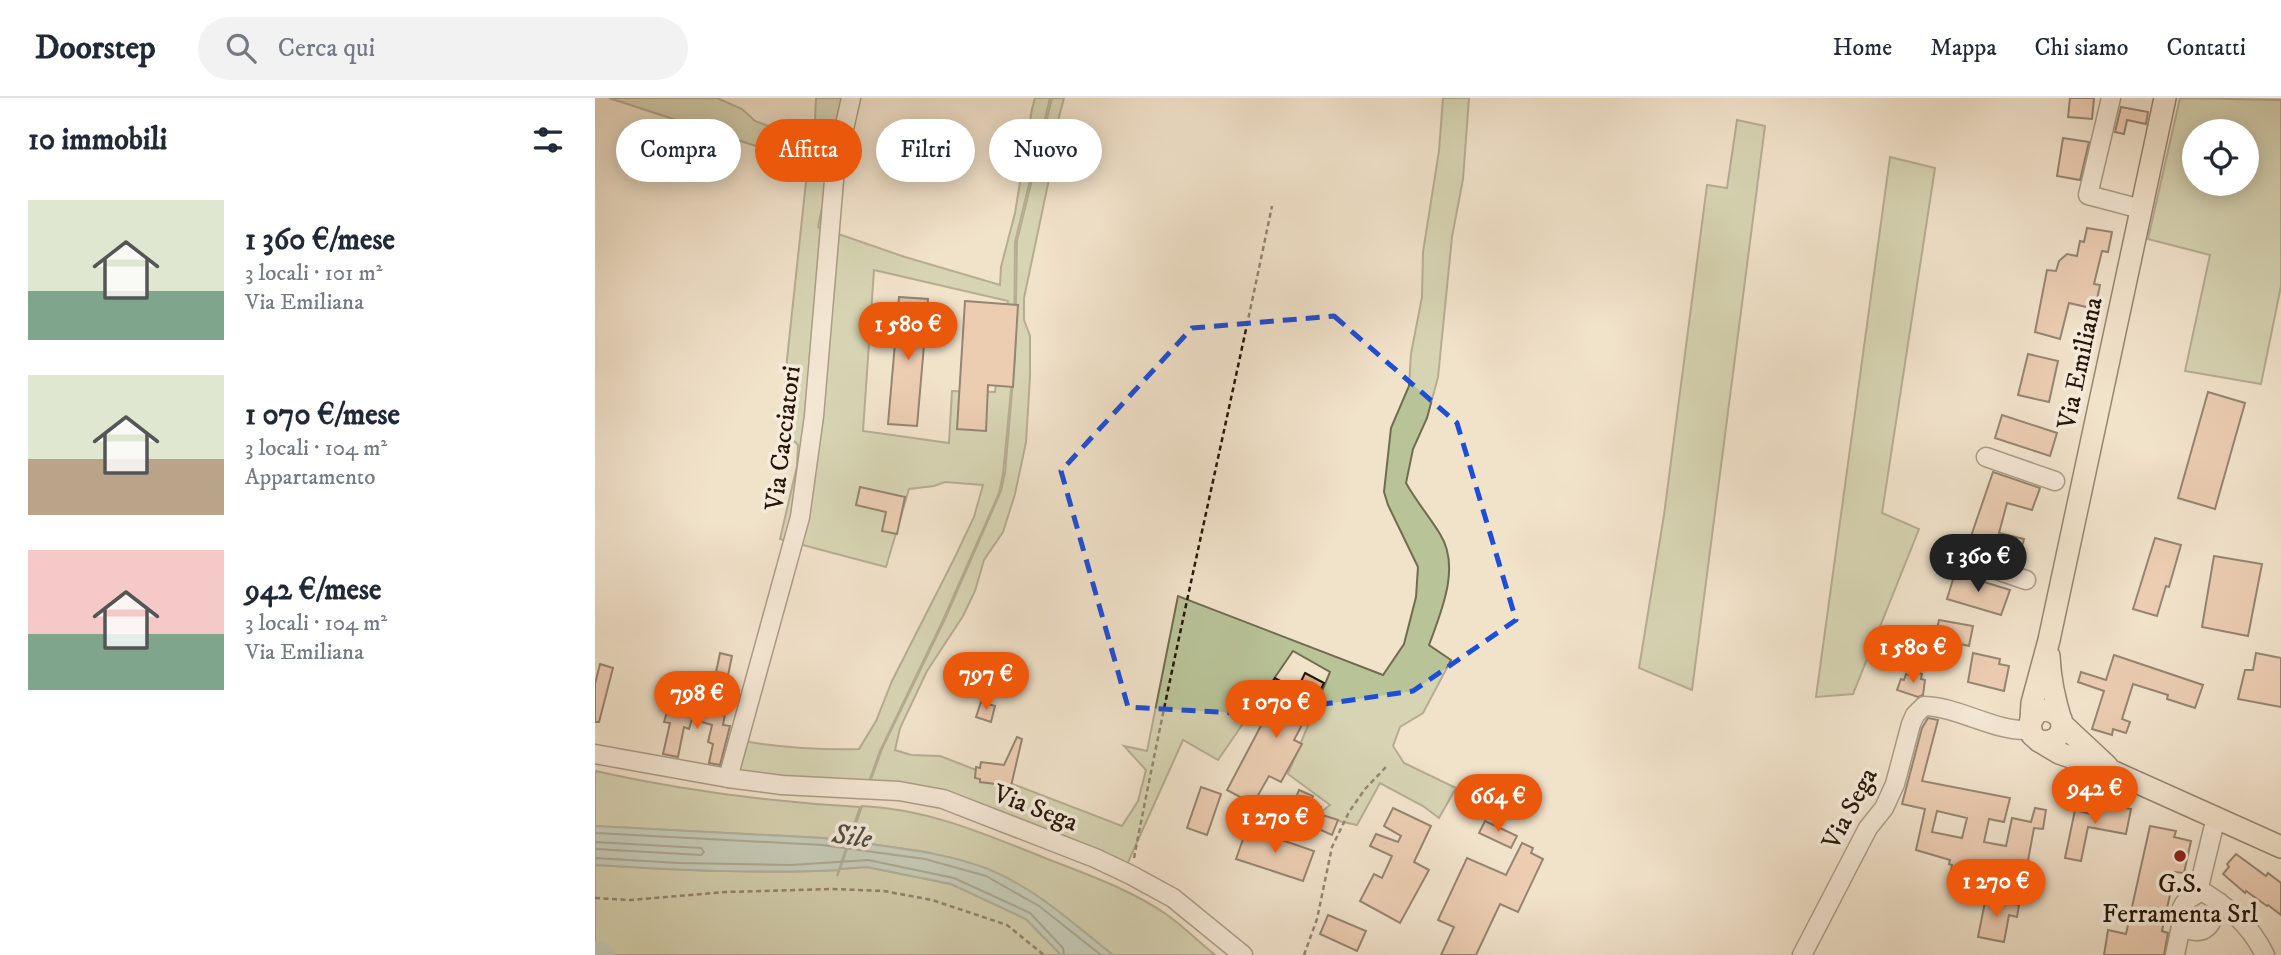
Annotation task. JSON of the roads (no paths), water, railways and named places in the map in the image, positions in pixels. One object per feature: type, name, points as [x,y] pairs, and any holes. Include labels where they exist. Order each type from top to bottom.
[{"type":"main road","name":"Via Emiliana","points":[[2033,730],[2032,703],[2049,640],[2165,98]]},
{"type":"main road","name":"Via Emiliana","points":[[2049,640],[2050,672],[2061,722]]},
{"type":"main road","points":[[2114,772],[2061,722],[2057,714],[2047,710],[2037,712],[2033,730],[2059,753],[2114,772],[2281,847]]},
{"type":"street","name":"Via Cacciatori","points":[[729,778],[800,517],[814,416],[835,169],[851,98]]},
{"type":"street","points":[[2111,98],[2088,195],[2141,209]]},
{"type":"street","points":[[1986,457],[2055,481]]},
{"type":"street","points":[[1956,556],[2026,580]]},
{"type":"street","name":"Via Sega","points":[[1802,955],[1868,828],[1884,808],[1895,784],[1915,715],[1924,706],[1938,707],[2011,729],[2033,730]]},
{"type":"street","name":"Via Sega","points":[[595,754],[782,785],[899,791],[943,799],[1095,858],[1131,875],[1173,898],[1243,955]]},
{"type":"street","points":[[2216,817],[2199,887],[2248,926],[2259,942],[2262,954]]},
{"type":"street","points":[[2175,955],[2181,926],[2179,914],[2185,900],[2202,891]]},
{"type":"street","points":[[2181,926],[2191,931],[2202,931],[2211,925],[2219,902]]},
{"type":"water","points":[[595,826],[823,838],[848,842],[839,870],[717,871],[595,865]]},
{"type":"water","points":[[850,841],[937,855],[988,869],[1038,896],[1113,955],[1061,955],[1026,919],[951,884],[867,867],[840,869]]},
{"type":"waterway","points":[[595,953],[603,955]]},
{"type":"place","name":"G.S. Ferramenta Srl","points":[[2180,856]]},
{"type":"water label","name":"Sile","points":[[852,835]]}]
